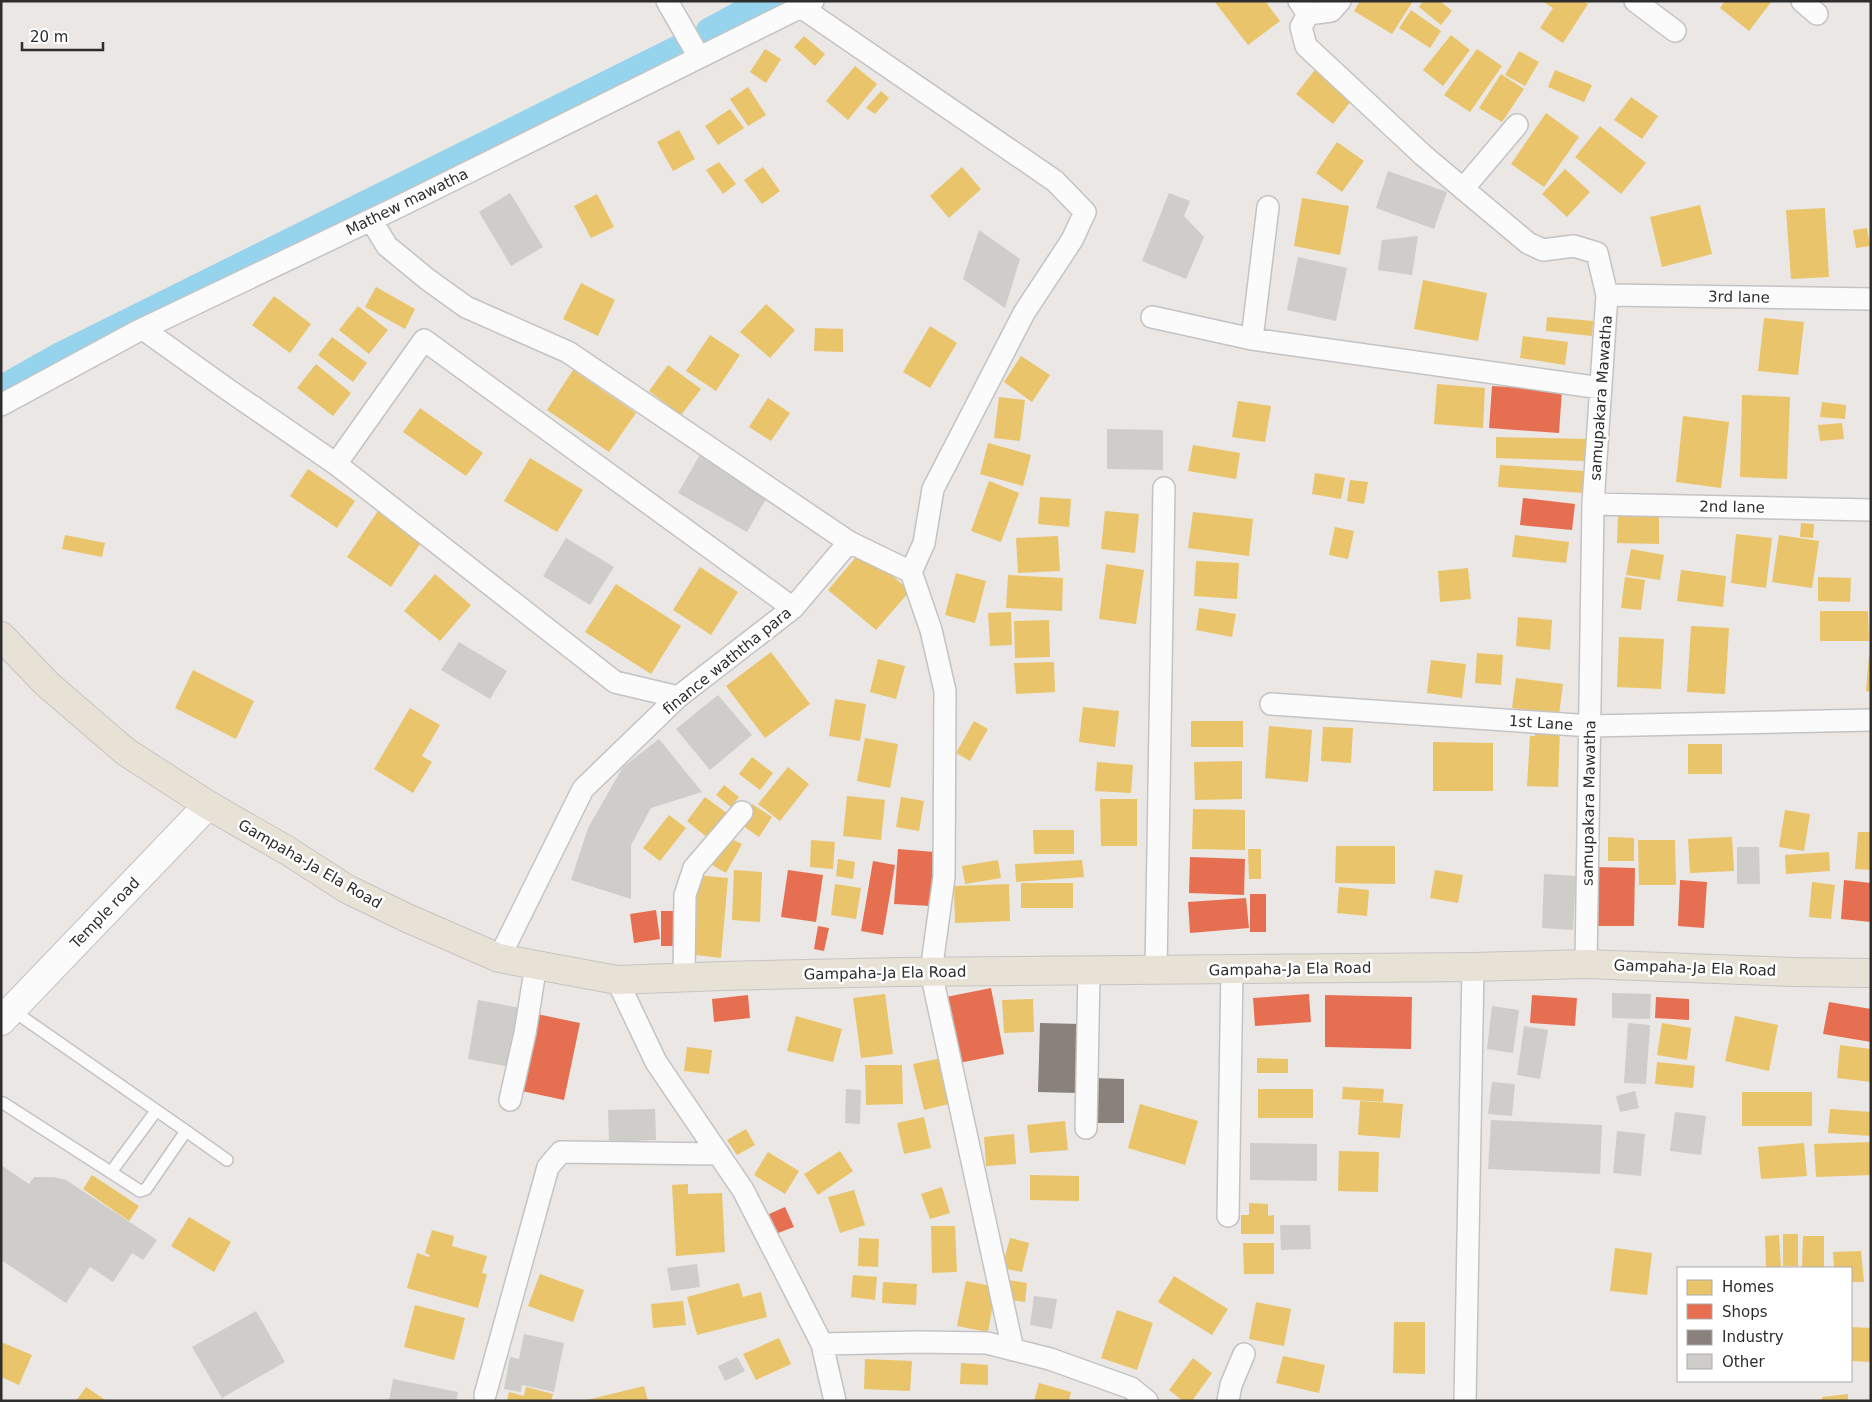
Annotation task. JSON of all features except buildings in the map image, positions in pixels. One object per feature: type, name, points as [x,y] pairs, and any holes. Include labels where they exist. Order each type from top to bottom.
[{"type":"highway","name":"Gampaha-Ja Ela Road","points":[[1,636],[47,684],[126,752],[208,805],[288,851],[347,889],[406,918],[499,958],[617,980],[931,972],[1473,967],[1586,964],[1871,973]]},
{"type":"street","points":[[668,1],[699,57]]},
{"type":"street","points":[[1304,8],[1331,11],[1340,1]]},
{"type":"street","points":[[1635,1],[1675,31]]},
{"type":"street","points":[[807,4],[1055,181],[1085,212],[1072,240],[1024,313],[933,489],[924,543],[911,572],[931,630],[946,691],[944,877],[931,972],[1013,1350]]},
{"type":"street","name":"Mathew mawatha","points":[[1,405],[143,329],[371,220],[807,4]]},
{"type":"street","name":"samupakara Mawatha","points":[[1304,8],[1300,27],[1306,46],[1424,156],[1463,189],[1528,243],[1543,250],[1574,246],[1597,253],[1608,295],[1594,504],[1586,964]]},
{"type":"street","points":[[1463,189],[1517,125]]},
{"type":"street","points":[[1252,339],[1268,207]]},
{"type":"street","points":[[371,220],[387,246],[427,279],[466,307],[568,352],[849,542],[911,572]]},
{"type":"street","name":"3rd lane","points":[[1608,295],[1871,299]]},
{"type":"street","points":[[1152,317],[1252,339],[1601,388]]},
{"type":"street","points":[[143,329],[336,464],[615,682],[678,697]]},
{"type":"street","points":[[336,464],[424,340],[793,608]]},
{"type":"street","points":[[1156,970],[1164,488]]},
{"type":"street","name":"2nd lane","points":[[1594,504],[1871,510]]},
{"type":"street","name":"finance waththa para","points":[[499,958],[583,789],[678,697],[793,608],[849,542]]},
{"type":"street","name":"1st Lane","points":[[1271,704],[1591,726],[1871,720]]},
{"type":"street","name":"Temple road","points":[[7,1015],[208,805]]},
{"type":"street","points":[[684,977],[685,895],[694,868],[742,812]]},
{"type":"street","points":[[510,1100],[525,1033],[536,965]]},
{"type":"street","points":[[1465,1401],[1473,967]]},
{"type":"street","points":[[1228,1216],[1232,969]]},
{"type":"street","points":[[1086,1128],[1089,971]]},
{"type":"street","points":[[617,980],[656,1062],[743,1190],[822,1344],[835,1401]]},
{"type":"street","points":[[485,1395],[548,1168],[561,1152],[719,1154]]},
{"type":"street","points":[[822,1344],[987,1343],[1050,1359],[1131,1388],[1147,1401]]},
{"type":"street","points":[[1228,1401],[1231,1385],[1244,1354]]},
{"type":"lane","points":[[7,1015],[156,1111],[227,1160]]},
{"type":"lane","points":[[3,1103],[140,1191],[146,1189],[186,1131]]},
{"type":"lane","points":[[112,1172],[156,1111]]},
{"type":"waterway","points":[[710,32],[767,1]]},
{"type":"waterway","points":[[1,390],[62,356],[680,49]]}]
